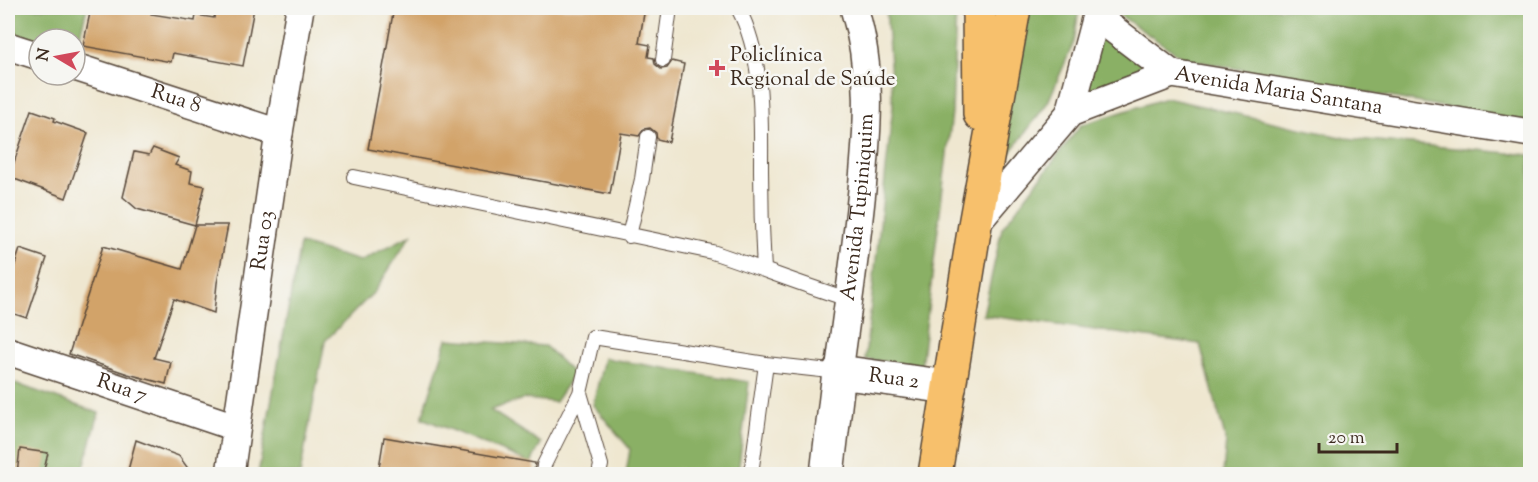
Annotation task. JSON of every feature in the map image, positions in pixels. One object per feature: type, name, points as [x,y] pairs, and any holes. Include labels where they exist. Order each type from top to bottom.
[{"type":"main road","points":[[978,211],[979,8]]},
{"type":"main road","points":[[935,474],[1014,8]]},
{"type":"street","name":"Rua 03","points":[[230,474],[279,133],[300,8]]},
{"type":"street","name":"Avenida Tupiniquim","points":[[839,372],[858,231],[868,118],[866,64],[860,26],[854,8]]},
{"type":"street","points":[[1070,113],[1097,11],[1172,74]]},
{"type":"street","points":[[8,46],[27,52]]},
{"type":"street","name":"Rua 8","points":[[87,71],[279,133]]},
{"type":"street","name":"Avenida Maria Santana","points":[[978,211],[1070,113],[1172,74],[1530,133]]},
{"type":"street","name":"Rua 7","points":[[8,351],[235,427]]},
{"type":"street","points":[[826,474],[839,372]]},
{"type":"street","name":"Rua 2","points":[[839,372],[949,387]]},
{"type":"lane","points":[[663,60],[670,8]]},
{"type":"lane","points":[[738,8],[754,49],[761,111],[764,269]]},
{"type":"lane","points":[[629,236],[642,178],[648,137]]},
{"type":"lane","points":[[354,177],[712,252],[848,299]]},
{"type":"lane","points":[[543,474],[544,465],[580,393],[593,338],[766,364],[839,372]]},
{"type":"lane","points":[[751,474],[766,364]]},
{"type":"lane","points":[[580,393],[601,465],[599,474]]},
{"type":"green space","points":[[8,8],[87,8],[82,27],[27,27],[27,38],[8,31]]},
{"type":"green space","points":[[886,8],[956,8],[952,113],[921,367],[865,359],[893,106]]},
{"type":"green space","points":[[1022,8],[1079,8],[1074,42],[1048,102],[994,175]]},
{"type":"green space","points":[[1109,8],[1530,8],[1530,123],[1185,59]]},
{"type":"green space","points":[[1096,16],[1172,74],[1070,113]]},
{"type":"green space","points":[[1166,98],[1345,138],[1530,155],[1530,474],[1223,474],[1226,441],[1200,344],[983,315],[1002,228],[1081,125]]},
{"type":"green space","points":[[411,235],[375,291],[325,341],[300,474],[258,474],[300,244],[360,261]]},
{"type":"green space","points":[[447,339],[545,346],[574,374],[555,402],[524,399],[490,410],[541,443],[531,463],[422,418]]},
{"type":"green space","points":[[604,358],[749,382],[738,474],[626,474],[630,449],[593,405]]},
{"type":"green space","points":[[8,381],[99,413],[82,474],[8,474]]},
{"type":"building","points":[[91,8],[152,8],[151,14],[195,21],[196,15],[214,18],[216,8],[254,8],[243,66],[173,53],[171,62],[87,47],[87,27]]},
{"type":"building","points":[[394,8],[645,8],[639,43],[650,45],[648,57],[654,58],[655,64],[661,69],[667,68],[672,61],[684,64],[669,142],[657,139],[656,133],[650,128],[644,129],[639,136],[621,133],[610,194],[368,149]]},
{"type":"building","points":[[32,110],[55,118],[54,121],[88,133],[66,198],[9,177]]},
{"type":"building","points":[[153,148],[179,158],[175,165],[192,171],[190,183],[205,186],[195,225],[137,209],[123,197],[134,152],[149,155]]},
{"type":"building","points":[[195,225],[228,225],[214,313],[174,299],[154,358],[171,362],[166,384],[69,354],[103,246],[182,269]]},
{"type":"building","points":[[20,249],[47,258],[27,318],[8,312],[8,286]]},
{"type":"building","points":[[384,437],[535,463],[534,474],[378,474]]},
{"type":"building","points":[[136,440],[179,456],[192,474],[127,474]]},
{"type":"building","points":[[20,449],[48,453],[43,474],[17,474]]},
{"type":"place","name":"Policlínica Regional de Saúde","points":[[717,68]]}]
